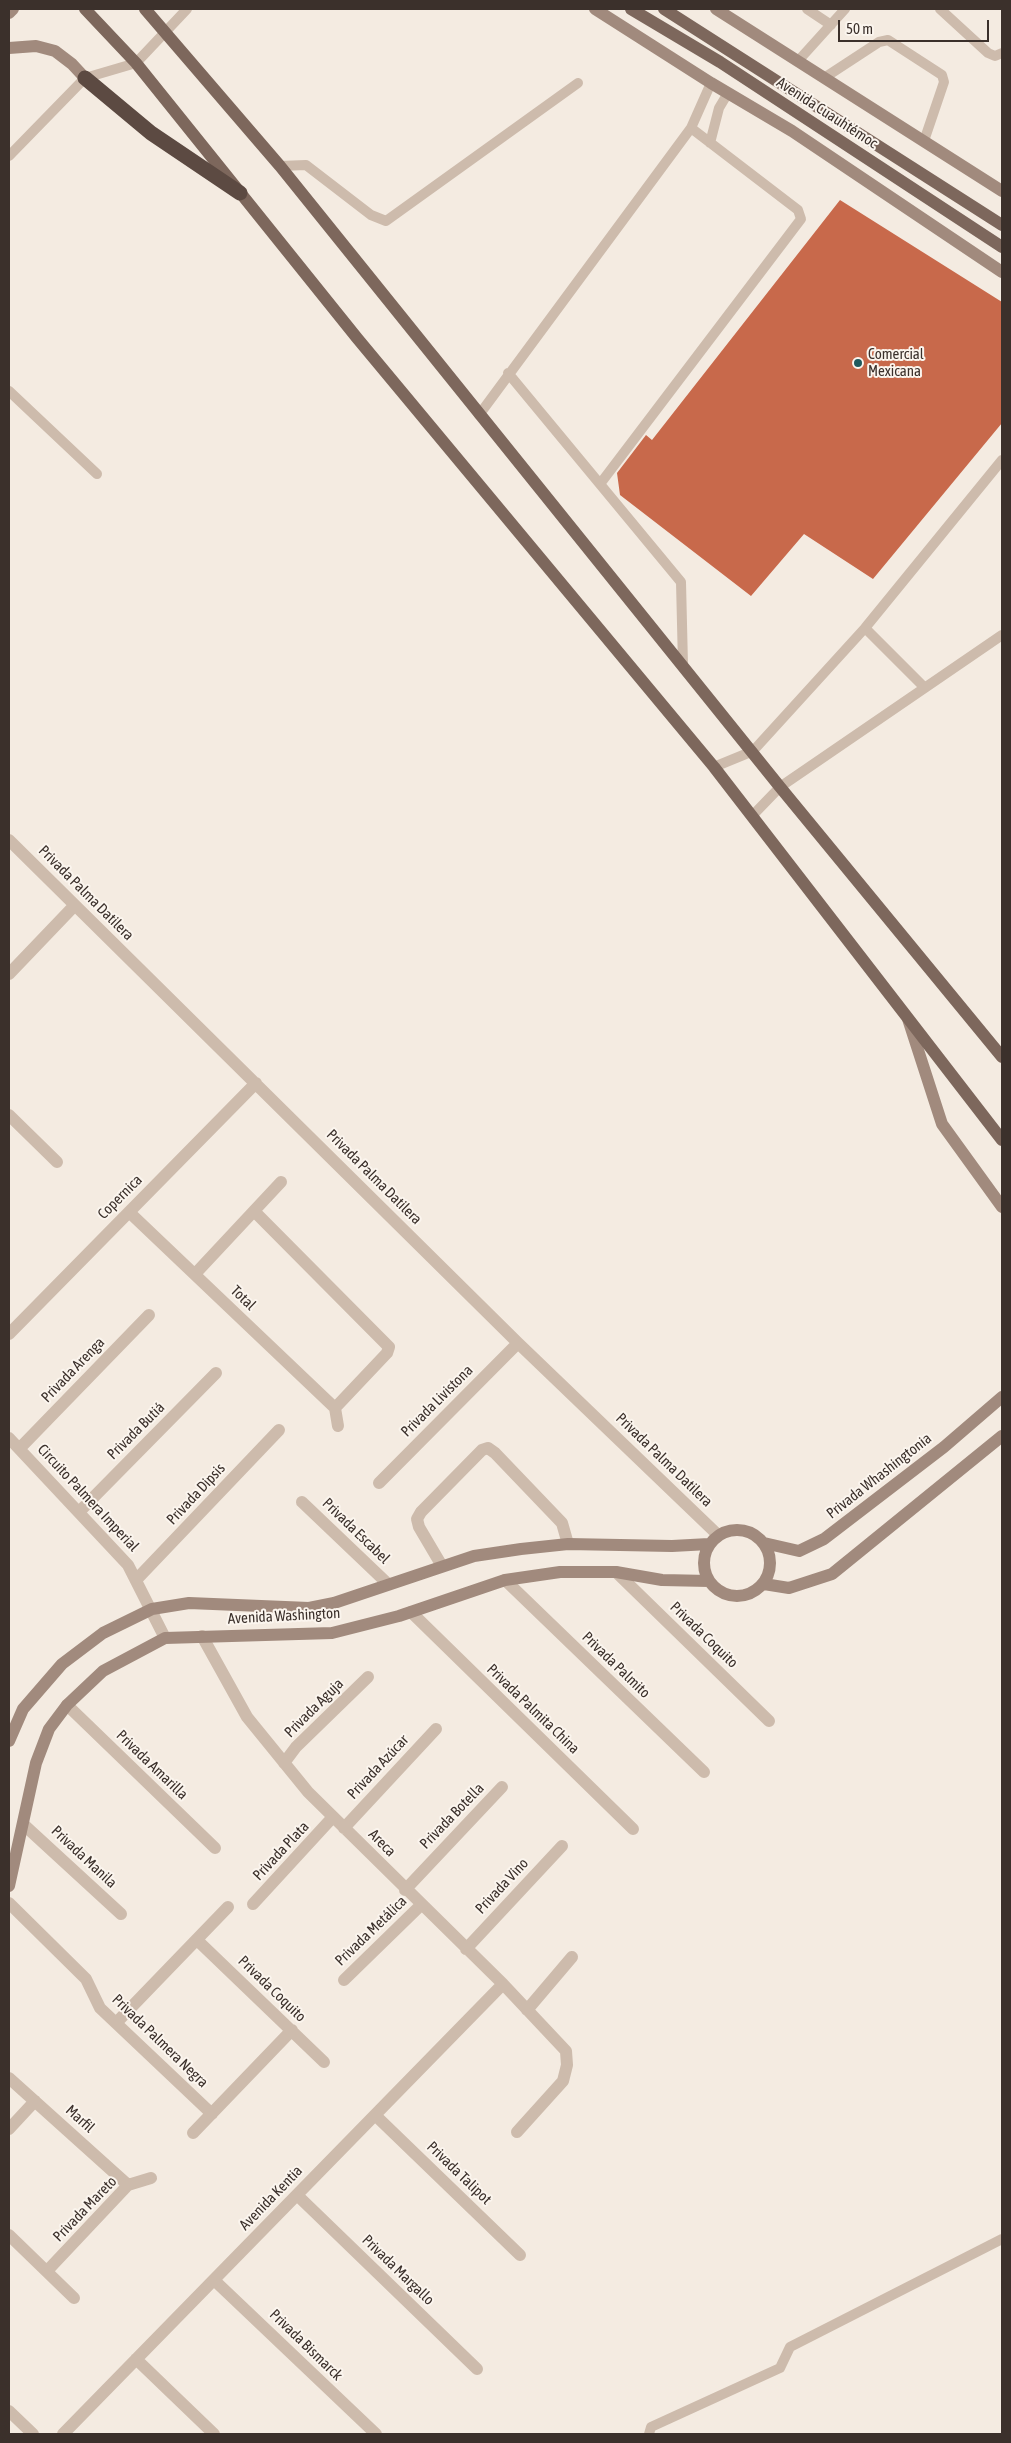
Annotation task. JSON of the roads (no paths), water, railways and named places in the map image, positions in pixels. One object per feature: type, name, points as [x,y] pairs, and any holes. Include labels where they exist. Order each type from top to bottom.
[{"type":"highway","points":[[85,78],[151,132],[240,193]]},
{"type":"main road","points":[[9,13],[13,9]]},
{"type":"main road","points":[[84,9],[136,63],[363,346],[714,767],[1002,1140]]},
{"type":"main road","points":[[145,9],[166,31],[280,166],[479,415],[753,751],[780,787],[1002,1057]]},
{"type":"main road","points":[[595,9],[792,131],[1002,272]]},
{"type":"main road","name":"Avenida Cuauhtémoc","points":[[631,9],[720,62],[1002,247]]},
{"type":"main road","name":"Avenida Cuauhtémoc","points":[[664,9],[1002,225]]},
{"type":"main road","name":"Avenida Cuauhtémoc","points":[[716,9],[1002,191]]},
{"type":"main road","points":[[9,48],[36,46],[54,51],[72,64],[85,78]]},
{"type":"main road","points":[[908,1020],[942,1124],[1002,1207]]},
{"type":"main road","name":"Privada Whashingtonia","points":[[764,1543],[799,1551],[824,1539],[944,1447],[1002,1396]]},
{"type":"main road","points":[[764,1584],[789,1588],[832,1574],[1002,1436]]},
{"type":"main road","points":[[730,1530],[743,1530],[755,1535],[764,1543],[771,1564],[769,1575],[764,1584],[746,1596],[736,1597],[725,1595],[709,1581],[704,1563],[714,1540],[730,1530]]},
{"type":"main road","name":"Avenida Washington","points":[[9,1741],[23,1709],[62,1664],[103,1633],[152,1609],[189,1603],[309,1608],[334,1603],[474,1556],[568,1544],[672,1546],[714,1540]]},
{"type":"main road","name":"Avenida Washington","points":[[9,1886],[36,1763],[49,1729],[67,1704],[102,1671],[165,1638],[332,1633],[411,1612],[505,1580],[560,1572],[616,1572],[662,1580],[709,1581]]},
{"type":"street","name":"Privada Palma Datilera","points":[[9,840],[518,1342],[714,1540]]},
{"type":"street","points":[[9,974],[75,905]]},
{"type":"street","name":"Copernica","points":[[9,1334],[256,1083]]},
{"type":"street","points":[[9,1115],[57,1162]]},
{"type":"street","points":[[194,1274],[281,1182]]},
{"type":"street","points":[[254,1211],[389,1347],[387,1353],[335,1408],[338,1426]]},
{"type":"street","name":"Total","points":[[129,1212],[335,1408]]},
{"type":"street","name":"Privada Arenga","points":[[20,1448],[149,1315]]},
{"type":"street","name":"Privada Livistona","points":[[379,1483],[518,1342]]},
{"type":"street","name":"Privada Butiá","points":[[79,1512],[216,1373]]},
{"type":"street","name":"Privada Dipsis","points":[[136,1580],[279,1430]]},
{"type":"street","name":"Circuito Palmera Imperial","points":[[9,1438],[128,1565],[152,1609],[165,1638]]},
{"type":"street","points":[[442,1566],[419,1527],[417,1519],[421,1512],[482,1450],[488,1448],[562,1523],[568,1544]]},
{"type":"street","name":"Privada Escabel","points":[[302,1502],[388,1584]]},
{"type":"street","name":"Privada Coquito","points":[[616,1572],[769,1721]]},
{"type":"street","name":"Privada Palmito","points":[[505,1580],[704,1772]]},
{"type":"street","name":"Privada Palmita China","points":[[411,1612],[634,1829]]},
{"type":"street","name":"Areca","points":[[202,1636],[247,1717],[332,1818],[503,1984],[566,2051],[567,2065],[563,2081],[517,2132]]},
{"type":"street","name":"Privada Aguja","points":[[284,1763],[296,1747],[368,1677]]},
{"type":"street","name":"Privada Amarilla","points":[[67,1704],[215,1848]]},
{"type":"street","name":"Privada Azúcar","points":[[344,1828],[436,1729]]},
{"type":"street","name":"Privada Botella","points":[[405,1890],[502,1787]]},
{"type":"street","name":"Privada Plata","points":[[253,1904],[332,1818]]},
{"type":"street","name":"Privada Manila","points":[[24,1824],[121,1914]]},
{"type":"street","name":"Privada Vino","points":[[466,1949],[562,1846]]},
{"type":"street","name":"Privada Palmera Negra","points":[[9,1903],[86,1979],[100,2008],[117,2022],[212,2114]]},
{"type":"street","name":"Privada Metálica","points":[[344,1980],[421,1905]]},
{"type":"street","points":[[117,2022],[228,1907]]},
{"type":"street","name":"Privada Coquito","points":[[197,1940],[324,2062]]},
{"type":"street","points":[[527,2010],[572,1957]]},
{"type":"street","name":"Avenida Kentia","points":[[63,2434],[503,1984]]},
{"type":"street","points":[[193,2133],[292,2030]]},
{"type":"street","name":"Marfil","points":[[9,2078],[128,2185]]},
{"type":"street","points":[[9,2129],[35,2101]]},
{"type":"street","name":"Privada Talipot","points":[[375,2115],[520,2255]]},
{"type":"street","name":"Privada Mareto","points":[[47,2271],[128,2185],[151,2178]]},
{"type":"street","name":"Privada Margallo","points":[[297,2194],[477,2369]]},
{"type":"street","points":[[9,2235],[74,2298]]},
{"type":"street","name":"Privada Bismarck","points":[[214,2280],[376,2434]]},
{"type":"street","points":[[136,2359],[214,2434]]},
{"type":"street","points":[[9,2411],[33,2434]]},
{"type":"lane","points":[[9,156],[85,78],[136,63],[188,9]]},
{"type":"lane","points":[[807,9],[831,25]]},
{"type":"lane","points":[[798,61],[845,9]]},
{"type":"lane","points":[[940,9],[988,54],[994,56],[1002,54]]},
{"type":"lane","points":[[824,78],[880,42],[888,40],[942,75],[944,82],[924,141]]},
{"type":"lane","points":[[280,166],[306,165],[371,215],[386,221],[578,83]]},
{"type":"lane","points":[[479,415],[508,373],[691,128],[712,83]]},
{"type":"lane","points":[[710,143],[719,108],[728,93]]},
{"type":"lane","points":[[705,101],[719,108]]},
{"type":"lane","points":[[600,484],[801,219],[798,210],[691,128]]},
{"type":"lane","points":[[508,373],[681,582],[683,665]]},
{"type":"lane","points":[[9,391],[97,474]]},
{"type":"lane","points":[[714,767],[753,751],[865,628],[1002,460]]},
{"type":"lane","points":[[865,628],[925,688]]},
{"type":"lane","points":[[752,816],[780,787],[1002,635]]},
{"type":"lane","points":[[649,2434],[651,2427],[780,2368],[790,2348],[1002,2239]]},
{"type":"place","name":"Comercial Mexicana","points":[[858,363]]}]
